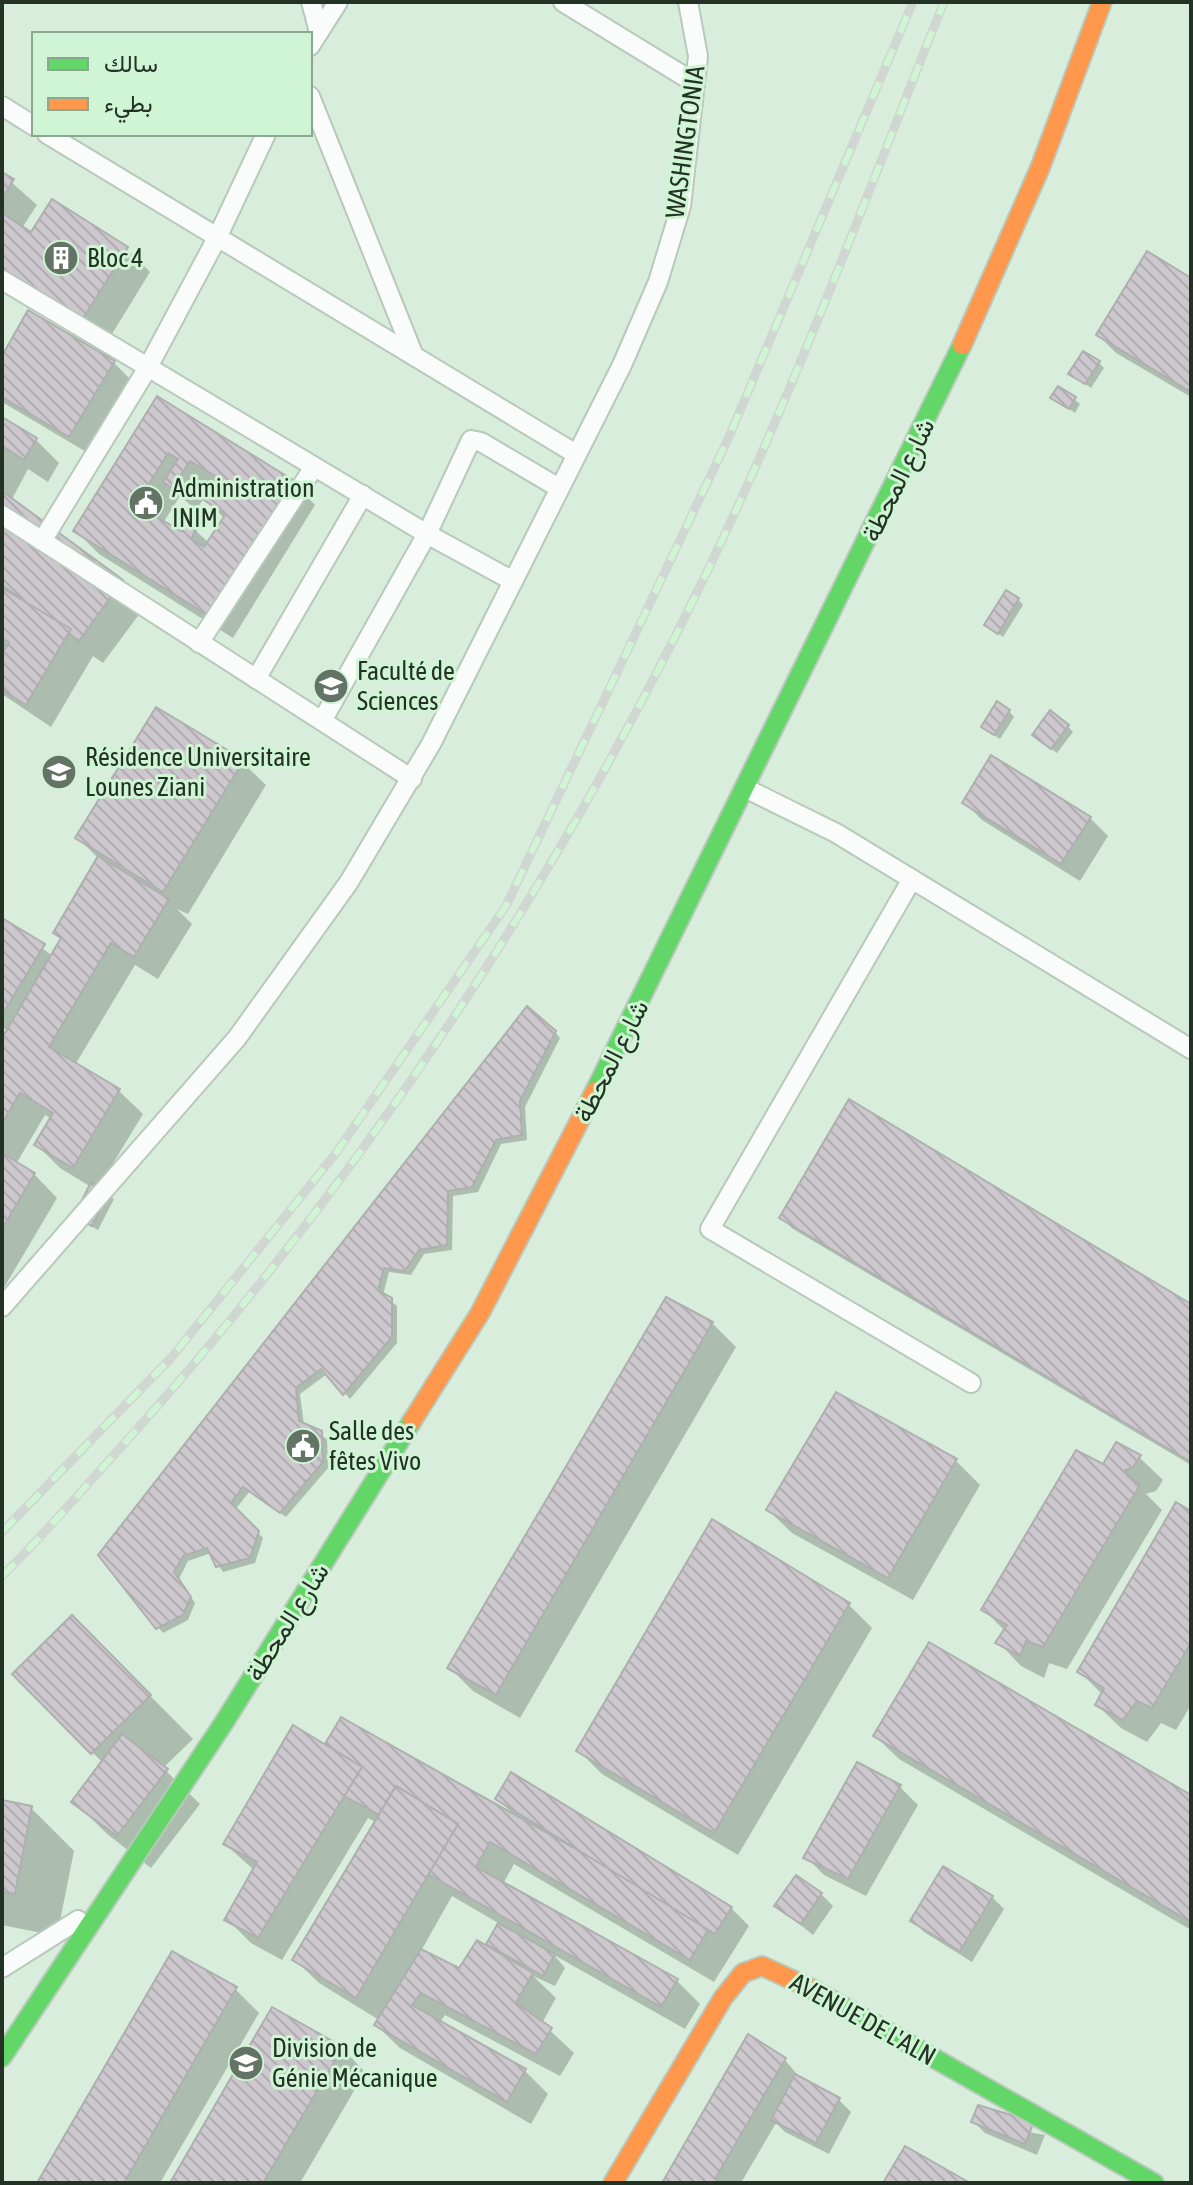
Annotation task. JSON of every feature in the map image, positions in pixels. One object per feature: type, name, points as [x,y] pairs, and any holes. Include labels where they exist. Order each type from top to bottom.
[{"type":"main road","name":"شارع المحطة","points":[[2,2057],[225,1721],[480,1313],[623,1037],[957,357],[1040,168],[1102,2]]},
{"type":"main road","name":"AVENUE DE L'ALN","points":[[613,2183],[723,1998],[743,1973],[762,1966],[790,1977],[1154,2183]]},
{"type":"lane","points":[[311,2],[314,39]]},
{"type":"lane","points":[[314,39],[338,2]]},
{"type":"lane","points":[[563,2],[695,83]]},
{"type":"lane","name":"WASHINGTONIA","points":[[2,1307],[237,1038],[349,882],[412,779],[622,365],[658,282],[681,206],[698,56],[688,2]]},
{"type":"lane","points":[[312,101],[414,356]]},
{"type":"lane","points":[[2,106],[32,125]]},
{"type":"lane","points":[[50,136],[576,454]]},
{"type":"lane","points":[[42,541],[147,369],[217,238],[265,136]]},
{"type":"lane","points":[[2,280],[427,534],[513,581]]},
{"type":"lane","points":[[322,721],[427,534],[471,440],[481,442],[559,488]]},
{"type":"lane","points":[[199,643],[314,467]]},
{"type":"lane","points":[[256,679],[363,495]]},
{"type":"lane","points":[[2,515],[412,779]]},
{"type":"lane","points":[[745,788],[836,833],[1191,1049]]},
{"type":"lane","points":[[912,879],[710,1229],[971,1383]]},
{"type":"lane","points":[[2,1968],[104,1903]]},
{"type":"building","points":[[2,172],[14,179],[2,199]]},
{"type":"building","name":"Bloc 4","points":[[52,199],[128,247],[82,320],[2,270],[2,213],[31,232]]},
{"type":"building","points":[[1147,251],[1191,278],[1191,392],[1096,335]]},
{"type":"building","points":[[28,310],[115,361],[69,437],[2,397],[2,356]]},
{"type":"building","points":[[1083,351],[1100,361],[1085,384],[1068,374]]},
{"type":"building","points":[[1058,386],[1076,397],[1069,409],[1050,398]]},
{"type":"building","points":[[157,396],[293,480],[209,616],[73,531]],"holes":[[[168,453],[178,459],[163,482],[172,488],[190,461],[237,489],[232,497],[209,485],[200,497],[225,515],[204,547],[191,539],[197,528],[187,522],[181,531],[136,505]]]},
{"type":"building","points":[[2,417],[37,438],[24,460],[4,447],[2,451]]},
{"type":"building","points":[[2,491],[123,580],[79,641],[2,585]]},
{"type":"building","points":[[2,588],[71,629],[26,705],[2,690],[2,654],[9,642],[2,638]]},
{"type":"building","points":[[1006,590],[1019,598],[998,634],[984,625]]},
{"type":"building","points":[[997,701],[1010,710],[994,735],[981,727]]},
{"type":"building","points":[[156,707],[244,760],[163,892],[75,838]]},
{"type":"building","points":[[1050,710],[1069,725],[1051,749],[1032,735]]},
{"type":"building","points":[[991,755],[1091,817],[1061,864],[962,803]]},
{"type":"building","points":[[98,856],[169,899],[134,957],[111,943],[49,1047],[120,1089],[73,1168],[34,1145],[53,1113],[20,1093],[2,1124],[2,1038],[61,938],[53,933]]},
{"type":"building","points":[[2,918],[45,944],[2,1015]]},
{"type":"building","points":[[527,1006],[556,1031],[520,1101],[522,1135],[496,1140],[472,1187],[448,1191],[447,1245],[419,1250],[405,1271],[384,1268],[378,1290],[392,1298],[392,1337],[343,1395],[321,1369],[296,1388],[299,1421],[322,1431],[323,1462],[280,1513],[243,1487],[231,1503],[259,1531],[250,1558],[216,1567],[207,1548],[183,1556],[174,1572],[191,1597],[183,1615],[156,1629],[98,1555]]},
{"type":"building","points":[[849,1099],[1191,1304],[1191,1462],[779,1218]]},
{"type":"building","points":[[2,1153],[35,1173],[2,1229]]},
{"type":"building","points":[[91,1182],[109,1192],[92,1226],[74,1216]]},
{"type":"building","points":[[666,1297],[713,1322],[496,1695],[447,1668]]},
{"type":"building","points":[[836,1392],[957,1459],[888,1578],[766,1510]]},
{"type":"building","points":[[1116,1442],[1141,1455],[1133,1467],[1124,1471],[1140,1485],[1043,1647],[1026,1641],[1020,1656],[995,1643],[1007,1625],[981,1610],[1076,1450],[1103,1464]]},
{"type":"building","points":[[1176,1502],[1191,1511],[1191,1643],[1152,1708],[1137,1701],[1123,1720],[1095,1705],[1104,1688],[1077,1672]]},
{"type":"building","points":[[712,1519],[850,1603],[714,1833],[576,1751]]},
{"type":"building","points":[[72,1615],[151,1695],[91,1754],[12,1674]]},
{"type":"building","points":[[929,1642],[1191,1795],[1191,1922],[873,1736]]},
{"type":"building","points":[[341,1717],[711,1925],[690,1960],[490,1842],[476,1867],[678,1979],[661,2007],[428,1874],[458,1824],[396,1786],[379,1815],[344,1796],[362,1767],[325,1744]]},
{"type":"building","points":[[293,1725],[362,1767],[258,1938],[224,1920],[257,1862],[223,1844]]},
{"type":"building","points":[[122,1734],[168,1769],[117,1836],[71,1802]]},
{"type":"building","points":[[857,1762],[901,1785],[848,1879],[803,1858]]},
{"type":"building","points":[[511,1772],[732,1907],[715,1934],[495,1799]]},
{"type":"building","points":[[396,1786],[458,1824],[356,1998],[292,1960]]},
{"type":"building","points":[[2,1800],[32,1806],[15,1894],[2,1892]]},
{"type":"building","points":[[943,1866],[993,1896],[960,1951],[910,1921]]},
{"type":"building","points":[[796,1875],[822,1893],[801,1924],[774,1906]]},
{"type":"building","points":[[498,1923],[555,1954],[543,1976],[486,1944]]},
{"type":"building","points":[[477,1940],[533,1973],[516,2003],[552,2028],[536,2054],[421,1993],[412,2005],[526,2069],[507,2102],[374,2025],[421,1949],[459,1968]]},
{"type":"building","points":[[172,1951],[237,1987],[124,2183],[37,2183]]},
{"type":"building","points":[[272,2007],[343,2047],[263,2183],[170,2183]]},
{"type":"building","points":[[748,2034],[786,2058],[716,2177],[718,2183],[662,2183]]},
{"type":"building","points":[[795,2074],[840,2098],[816,2143],[771,2120]]},
{"type":"building","points":[[978,2105],[1034,2122],[1025,2144],[971,2122]]},
{"type":"building","points":[[905,2146],[970,2183],[883,2183]]},
{"type":"railway","points":[[2,1532],[171,1358],[336,1153],[506,906],[728,439],[913,2]]},
{"type":"railway","points":[[2,1576],[122,1446],[218,1335],[310,1220],[480,978],[557,852],[630,724],[697,593],[759,459],[944,2]]},
{"type":"traffic: fast","points":[[595,1091],[962,345]]},
{"type":"traffic: fast","points":[[2,2057],[225,1721],[412,1421]]},
{"type":"traffic: fast","points":[[814,1990],[1154,2183]]},
{"type":"traffic: slow","points":[[962,345],[1040,168],[1102,2]]},
{"type":"traffic: slow","points":[[412,1421],[480,1313],[595,1091]]},
{"type":"traffic: slow","points":[[613,2183],[723,1998],[743,1973],[762,1966],[814,1990]]},
{"type":"place","name":"Bloc 4","points":[[61,258]]},
{"type":"place","name":"Administration INIM","points":[[146,503]]},
{"type":"place","name":"Faculté de Sciences","points":[[331,686]]},
{"type":"place","name":"Résidence Universitaire Lounes Ziani","points":[[59,772]]},
{"type":"place","name":"Salle des fêtes Vivo","points":[[303,1446]]},
{"type":"place","name":"Division de Génie Mécanique","points":[[246,2063]]}]
